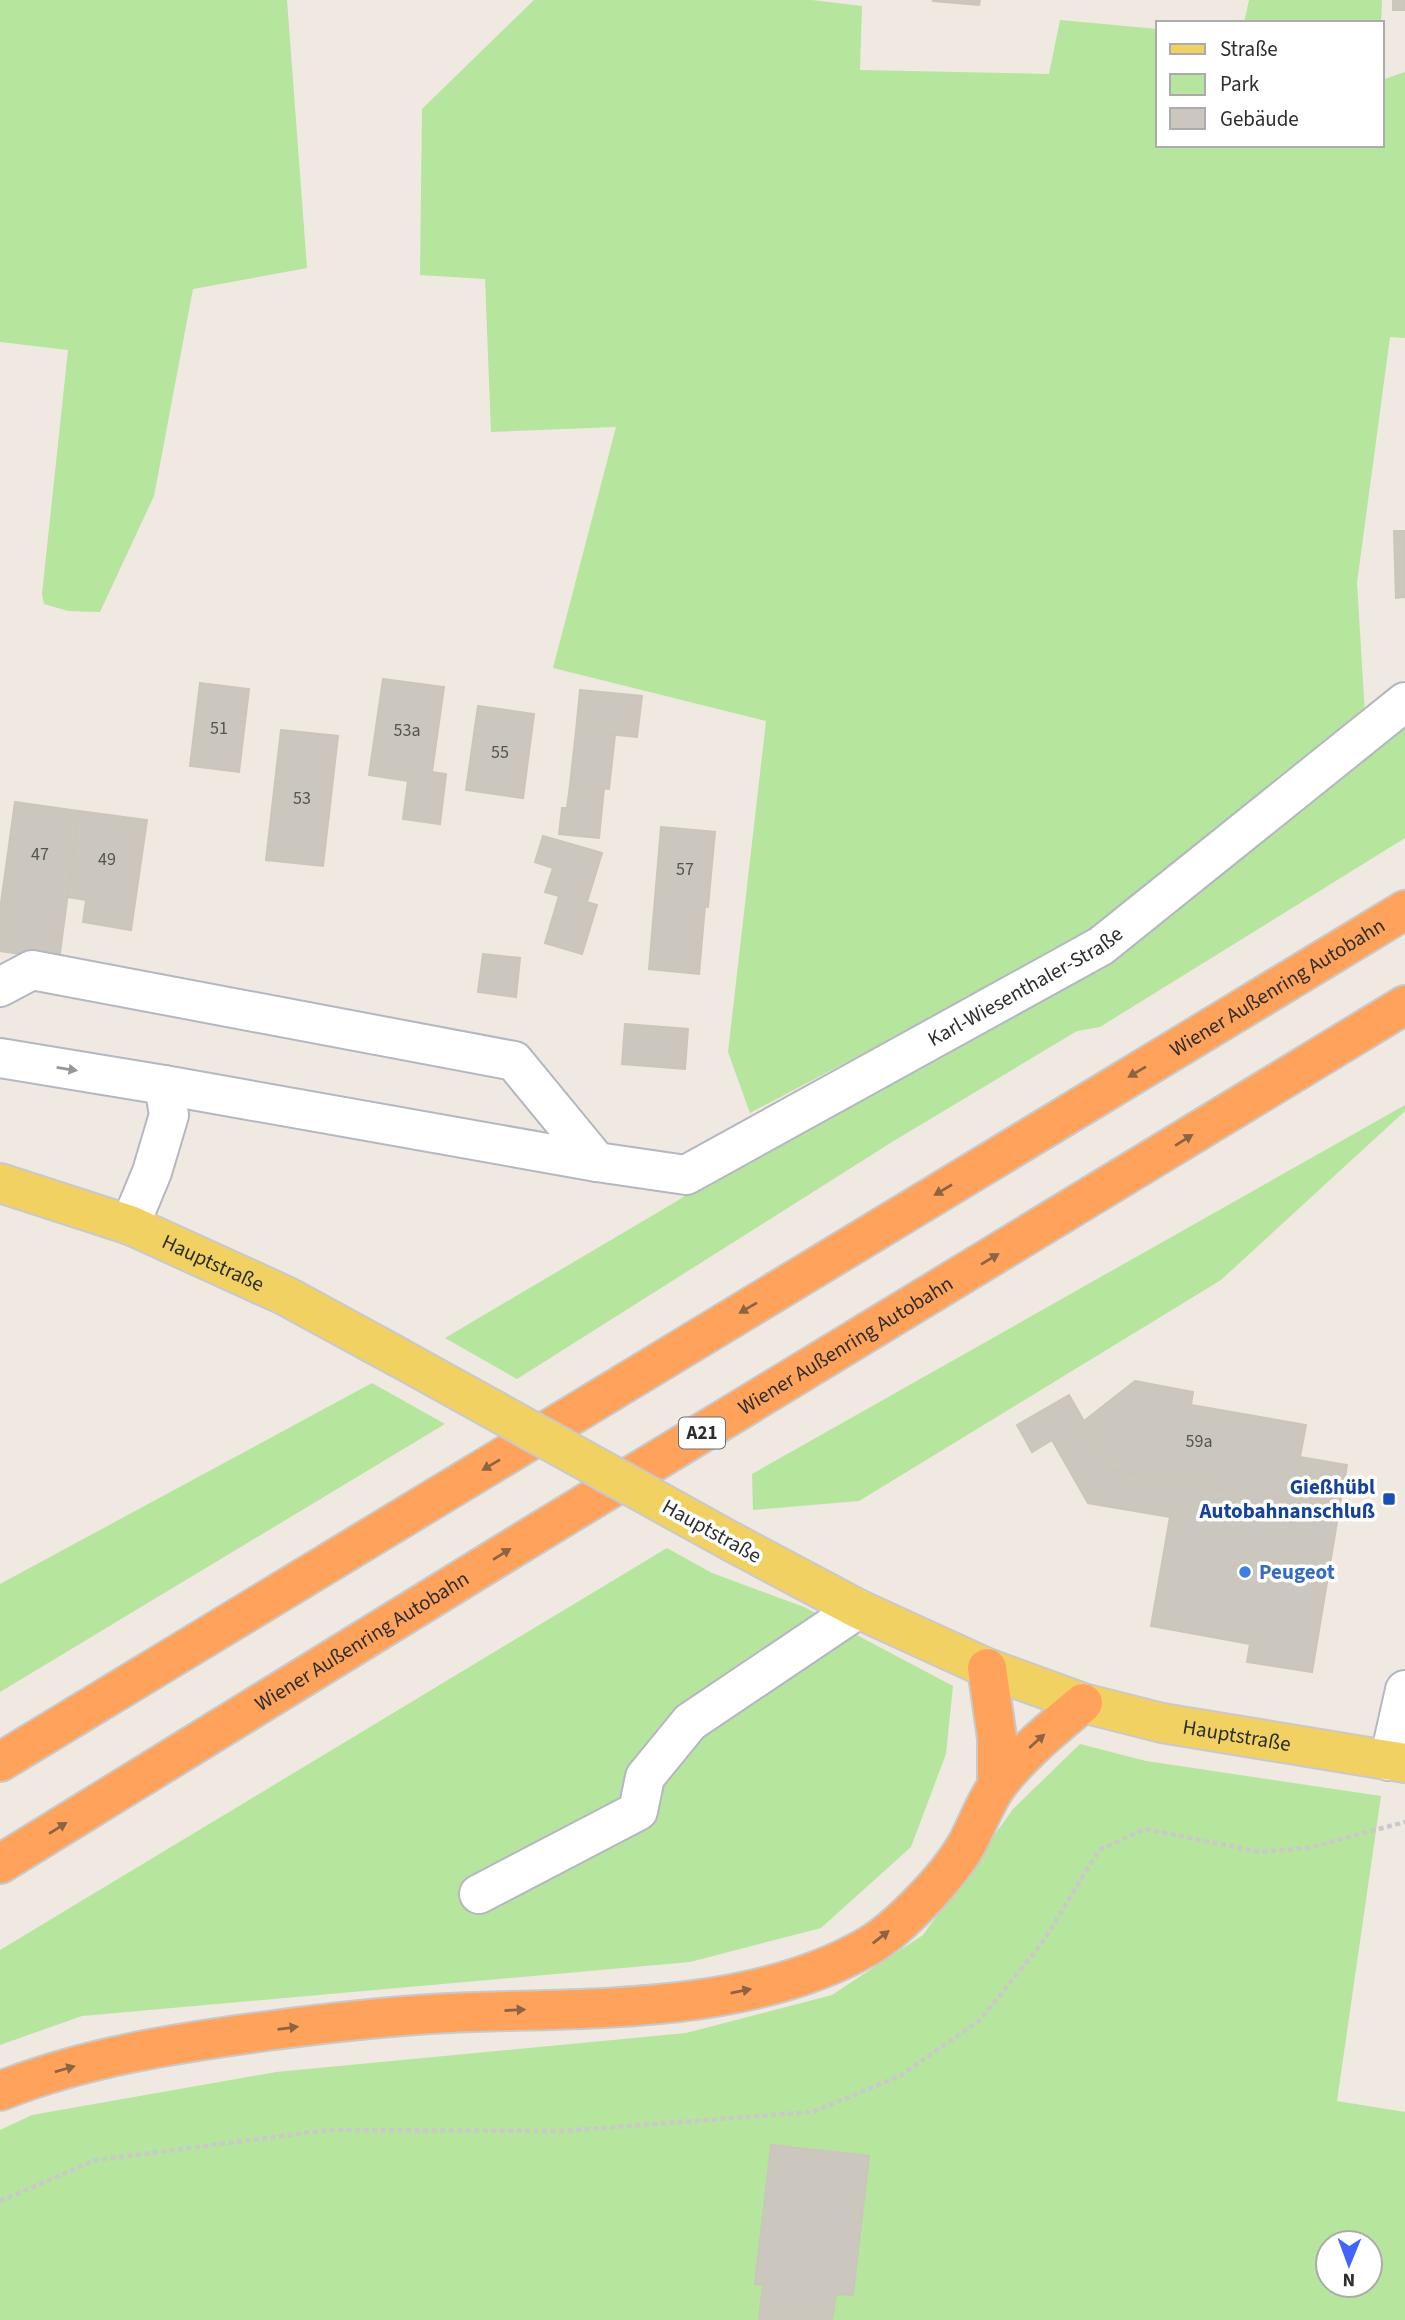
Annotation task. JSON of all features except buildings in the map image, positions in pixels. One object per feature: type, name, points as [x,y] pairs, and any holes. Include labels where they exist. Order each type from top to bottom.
[{"type":"highway","name":"Wiener Außenring Autobahn","points":[[0,1762],[1405,910]]},
{"type":"highway","name":"Wiener Außenring Autobahn","points":[[0,1864],[534,1535],[1405,1005]]},
{"type":"highway","points":[[987,1668],[997,1738],[997,1785]]},
{"type":"highway","points":[[0,2091],[101,2059],[185,2042],[321,2024],[444,2013],[625,2005],[693,1999],[768,1986],[821,1969],[869,1946],[911,1913],[966,1846],[997,1785],[1033,1745],[1083,1703]]},
{"type":"main road","name":"Hauptstraße","points":[[0,1183],[130,1225],[286,1296],[858,1609],[987,1668],[1083,1703],[1174,1726],[1397,1762]]},
{"type":"street","name":"Karl-Wiesenthaler-Straße","points":[[597,1162],[686,1175],[1101,946],[1405,702]]},
{"type":"street","points":[[0,987],[32,970],[514,1061],[597,1162]]},
{"type":"street","points":[[0,1058],[597,1162]]},
{"type":"street","points":[[130,1225],[152,1172],[169,1115],[164,1085]]},
{"type":"street","points":[[479,1894],[639,1811],[645,1777],[690,1722],[858,1609]]},
{"type":"street","name":"Hauptstraße","points":[[1397,1762],[1405,1690]]},
{"type":"path","points":[[0,2201],[96,2160],[329,2130],[562,2131],[812,2112],[900,2076],[980,2020],[1044,1940],[1099,1850],[1145,1829],[1260,1852],[1308,1848],[1405,1822]]},
{"type":"green space","points":[[0,0],[287,0],[307,268],[193,289],[154,496],[100,612],[68,611],[44,604],[42,594],[68,350],[0,342]]},
{"type":"green space","points":[[534,0],[812,0],[862,6],[860,70],[1049,74],[1060,20],[1156,29],[1156,147],[1384,147],[1384,79],[1405,72],[1405,338],[1390,337],[1357,583],[1365,714],[1405,700],[1405,838],[1100,1027],[1077,1031],[892,1142],[517,1379],[445,1338],[677,1201],[763,1146],[949,1008],[750,1113],[728,1052],[766,721],[553,668],[616,427],[491,432],[485,279],[420,275],[422,109]]},
{"type":"green space","points":[[1249,0],[1382,0],[1381,21],[1244,21]]},
{"type":"green space","points":[[1405,1105],[1405,1111],[1221,1280],[859,1501],[753,1510],[752,1474]]},
{"type":"green space","points":[[372,1383],[445,1424],[0,1692],[0,1584]]},
{"type":"green space","points":[[667,1548],[712,1573],[804,1607],[953,1686],[946,1754],[911,1847],[821,1928],[690,1962],[82,2016],[0,2045],[0,1950]]},
{"type":"green space","points":[[1080,1744],[1146,1761],[1381,1796],[1337,2101],[1405,2112],[1405,2320],[0,2320],[0,2130],[32,2115],[276,2072],[686,2033],[832,1995],[923,1935],[1013,1809]]},
{"type":"place","name":"Gießhübl Autobahnanschluß","points":[[1389,1499]]},
{"type":"place","name":"Peugeot","points":[[1245,1572]]}]
